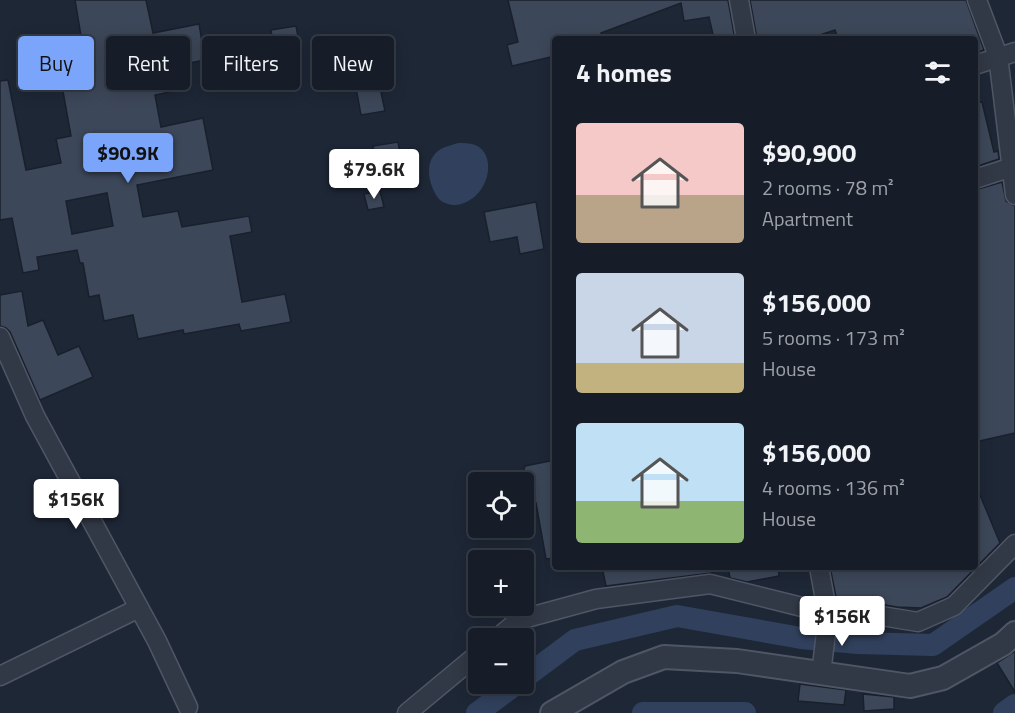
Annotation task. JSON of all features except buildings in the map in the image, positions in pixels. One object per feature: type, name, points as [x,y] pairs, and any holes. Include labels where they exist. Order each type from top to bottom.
[{"type":"street","points":[[740,0],[746,36]]},
{"type":"street","points":[[977,0],[1006,54],[1015,195]]},
{"type":"street","points":[[978,63],[1006,54]]},
{"type":"street","points":[[978,177],[1013,166]]},
{"type":"street","points":[[0,337],[35,416],[139,608],[188,707]]},
{"type":"street","points":[[509,628],[519,620],[596,599],[710,584],[827,612],[918,622],[954,606],[1015,544]]},
{"type":"street","points":[[820,570],[827,612],[821,674]]},
{"type":"street","points":[[0,676],[139,608]]},
{"type":"street","points":[[552,713],[623,672],[664,657],[737,661],[910,686],[944,678],[1003,644],[1015,633]]},
{"type":"street","points":[[407,713],[468,662]]},
{"type":"water","points":[[458,143],[472,144],[481,148],[488,165],[487,176],[477,195],[468,202],[454,205],[439,199],[432,187],[429,172],[435,153]]},
{"type":"waterway","points":[[534,671],[575,640],[677,616],[801,638],[858,643],[933,645],[1015,588]]},
{"type":"waterway","points":[[477,713],[503,694]]},
{"type":"waterway","points":[[1004,713],[1015,705]]},
{"type":"waterway","points":[[643,713],[745,713]]}]
